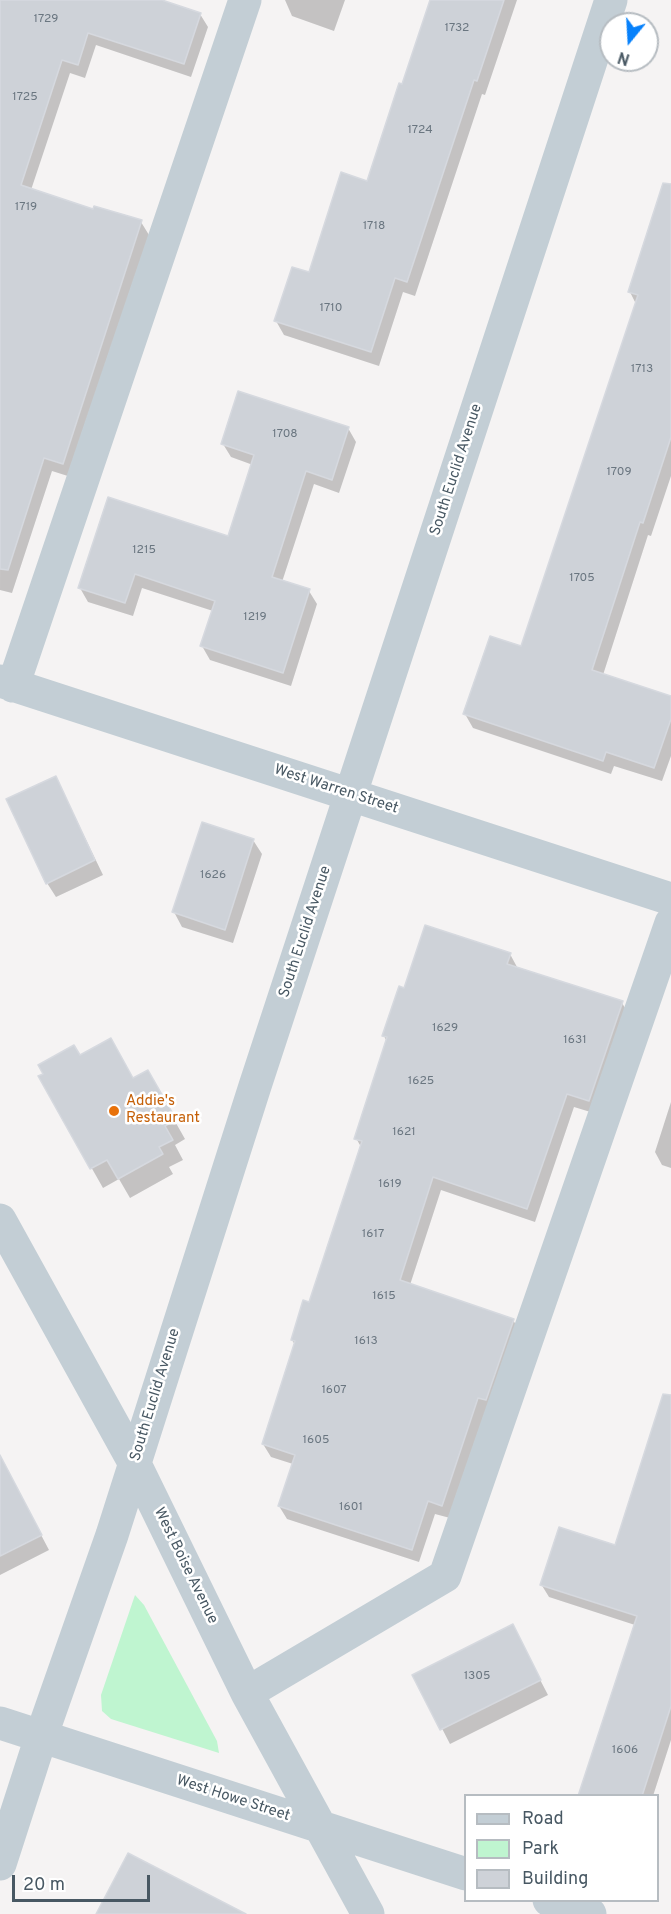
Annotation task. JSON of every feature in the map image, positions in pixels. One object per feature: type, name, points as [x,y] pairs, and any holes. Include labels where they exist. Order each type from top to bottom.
[{"type":"street","points":[[6,683],[245,0]]},
{"type":"street","name":"South Euclid Avenue","points":[[0,1864],[135,1464],[206,1239],[611,0]]},
{"type":"street","name":"West Warren Street","points":[[6,683],[671,899]]},
{"type":"street","points":[[247,1693],[445,1576],[671,923]]},
{"type":"street","name":"West Boise Avenue","points":[[0,1220],[135,1464],[247,1693],[368,1914]]},
{"type":"street","name":"West Howe Street","points":[[0,1724],[464,1874]]},
{"type":"street","points":[[555,1902],[591,1914]]},
{"type":"green space","points":[[135,1595],[144,1605],[217,1741],[219,1753],[111,1719],[102,1711],[101,1695]]},
{"type":"building","points":[[0,0],[162,0],[201,13],[184,64],[88,33],[78,65],[62,60],[21,185],[93,209],[94,206],[142,220],[63,464],[44,458],[8,570],[0,569]]},
{"type":"building","points":[[430,0],[504,0],[477,81],[474,80],[407,282],[395,278],[371,352],[274,321],[292,267],[309,272],[341,172],[367,181],[399,83],[402,84]]},
{"type":"building","points":[[663,183],[671,184],[671,437],[643,523],[640,522],[592,670],[671,696],[671,719],[654,768],[606,752],[603,761],[463,714],[490,636],[521,646],[638,295],[628,292]]},
{"type":"building","points":[[238,391],[349,427],[332,480],[306,471],[272,577],[310,589],[283,673],[200,646],[215,601],[135,574],[125,603],[78,588],[108,497],[228,536],[254,455],[221,444]]},
{"type":"building","points":[[56,776],[95,860],[46,884],[6,799]]},
{"type":"building","points":[[202,822],[254,839],[225,930],[172,912]]},
{"type":"building","points":[[425,925],[511,953],[507,964],[623,1001],[589,1101],[567,1094],[527,1209],[433,1177],[400,1280],[514,1319],[486,1400],[478,1398],[442,1506],[428,1501],[412,1550],[278,1506],[295,1455],[262,1444],[295,1341],[291,1340],[303,1300],[309,1302],[362,1141],[354,1139],[387,1037],[382,1036],[399,986],[404,988]]},
{"type":"building","name":"Addie's Restaurant","points":[[111,1038],[133,1078],[148,1070],[176,1119],[165,1126],[173,1140],[159,1147],[163,1154],[118,1179],[107,1160],[90,1169],[38,1076],[43,1074],[38,1065],[74,1045],[80,1055]]},
{"type":"building","points":[[663,1394],[671,1395],[671,1706],[643,1794],[579,1794],[637,1616],[540,1585],[559,1527],[615,1545]]},
{"type":"building","points":[[0,1455],[42,1535],[0,1556]]},
{"type":"building","points":[[513,1624],[541,1680],[440,1730],[412,1675]]},
{"type":"building","points":[[128,1853],[246,1914],[96,1914]]},
{"type":"place","name":"Addie's Restaurant","points":[[114,1111]]}]
